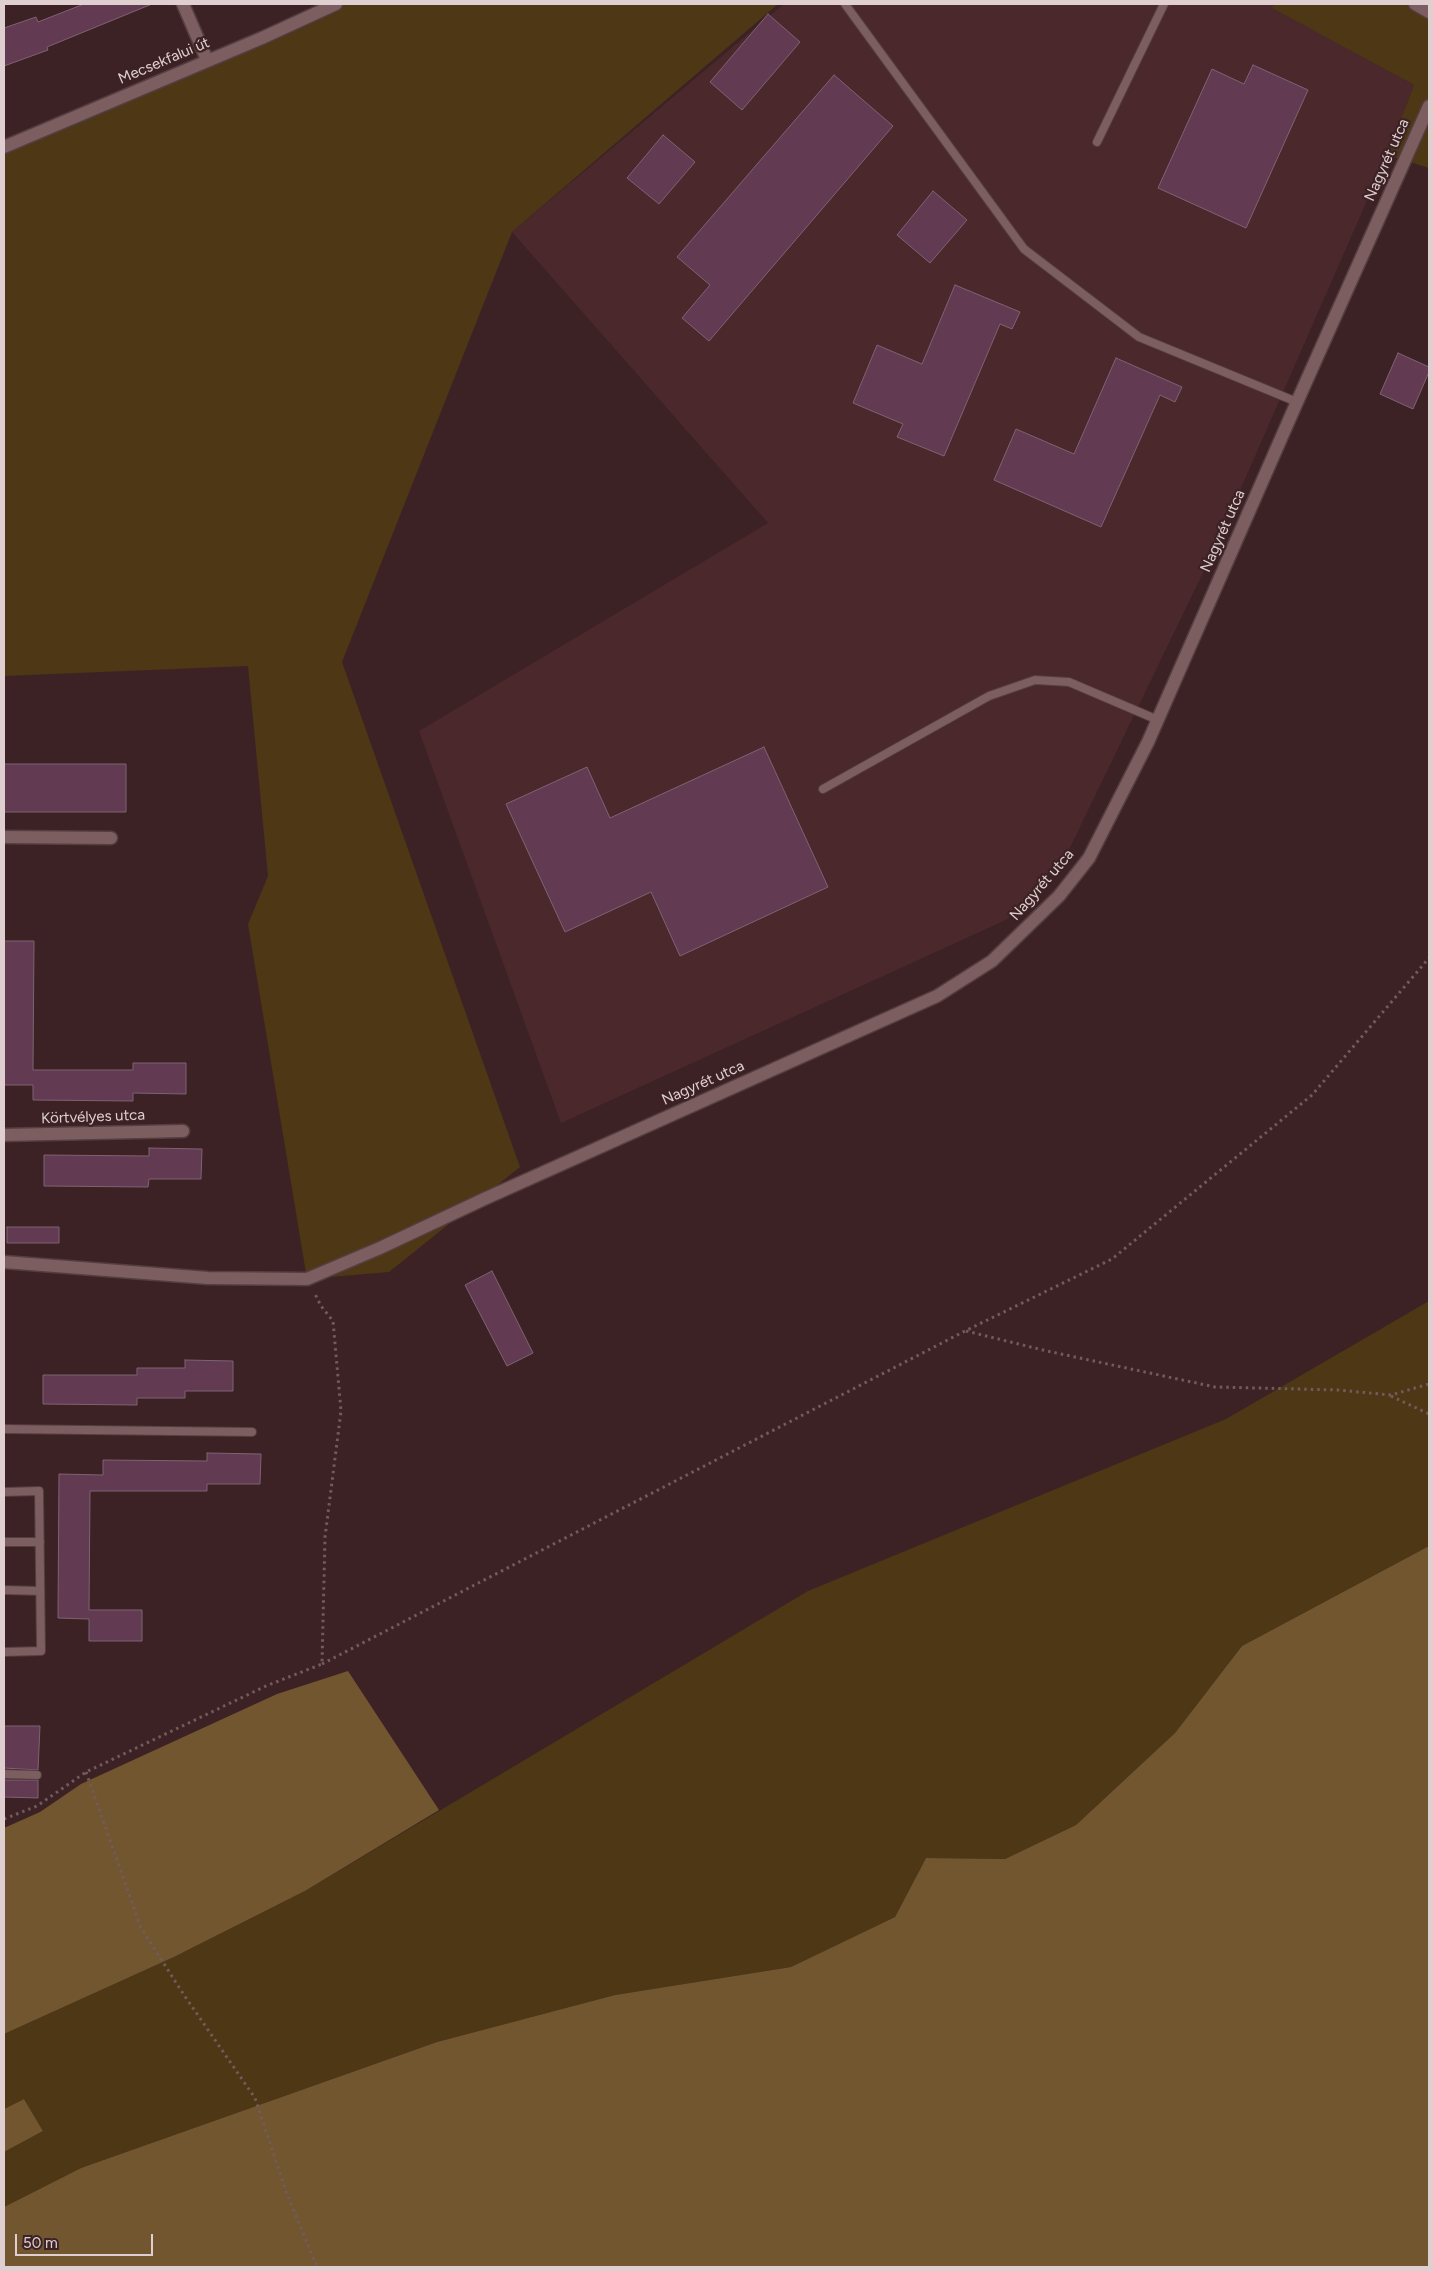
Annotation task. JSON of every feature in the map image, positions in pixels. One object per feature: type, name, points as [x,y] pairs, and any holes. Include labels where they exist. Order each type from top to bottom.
[{"type":"street","points":[[183,4],[207,60]]},
{"type":"street","name":"Mecsekfalui út","points":[[4,147],[336,4]]},
{"type":"street","points":[[1415,4],[1429,12]]},
{"type":"street","name":"Nagyrét utca","points":[[307,1279],[380,1248],[493,1195],[937,996],[992,961],[1059,896],[1089,858],[1158,720],[1429,106]]},
{"type":"street","points":[[4,837],[111,838]]},
{"type":"street","name":"Körtvélyes utca","points":[[4,1135],[183,1130]]},
{"type":"street","points":[[4,1262],[208,1278],[307,1279]]},
{"type":"lane","points":[[845,4],[1024,249],[1139,337],[1297,402]]},
{"type":"lane","points":[[1097,142],[1164,4]]},
{"type":"lane","points":[[823,789],[989,696],[1035,680],[1069,682],[1158,720]]},
{"type":"lane","points":[[4,1429],[252,1432]]},
{"type":"lane","points":[[4,1492],[39,1491],[41,1651],[4,1652]]},
{"type":"lane","points":[[4,1542],[40,1542]]},
{"type":"lane","points":[[4,1590],[40,1591]]},
{"type":"lane","points":[[4,1774],[37,1775]]},
{"type":"path","points":[[4,1820],[37,1806],[86,1772],[266,1686],[322,1664],[966,1331],[1112,1259],[1312,1095],[1429,958]]},
{"type":"path","points":[[307,1279],[321,1306],[333,1321],[340,1412],[325,1537],[322,1664]]},
{"type":"path","points":[[966,1331],[1047,1352],[1215,1387],[1339,1390],[1391,1396],[1429,1414]]},
{"type":"path","points":[[1391,1396],[1429,1384]]},
{"type":"path","points":[[86,1772],[141,1928],[184,1995],[255,2098],[288,2194],[317,2267]]},
{"type":"shaded area","points":[[336,4],[778,4],[512,232],[342,662],[520,1167],[389,1272],[307,1279],[248,924],[268,876],[248,666],[4,676],[4,147]]},
{"type":"shaded area","points":[[784,4],[1275,4],[1273,8],[1414,85],[1387,155],[1213,552],[1065,858],[1008,919],[561,1123],[419,731],[768,523],[512,232]]},
{"type":"shaded area","points":[[1275,4],[1415,4],[1429,12],[1429,168],[1387,155],[1414,85],[1272,8]]},
{"type":"shaded area","points":[[1429,1301],[1429,1546],[1242,1646],[1175,1733],[1076,1825],[1005,1859],[926,1858],[895,1917],[791,1967],[615,1995],[437,2042],[81,2168],[4,2207],[4,2152],[43,2131],[24,2099],[4,2109],[4,2034],[174,1957],[305,1891],[808,1591],[1226,1419]]},
{"type":"shaded area","points":[[1429,1546],[1429,2267],[4,2267],[4,2207],[81,2168],[437,2042],[615,1995],[791,1967],[895,1917],[926,1858],[1005,1859],[1076,1825],[1175,1733],[1242,1646]]},
{"type":"shaded area","points":[[348,1671],[439,1810],[305,1891],[174,1957],[4,2034],[4,1828],[40,1812],[81,1784],[277,1694]]},
{"type":"shaded area","points":[[24,2099],[43,2131],[4,2152],[4,2109]]},
{"type":"building","points":[[84,4],[152,4],[47,47],[48,50],[4,66],[4,28],[36,17],[38,22]]},
{"type":"building","points":[[768,14],[800,42],[742,110],[710,82]]},
{"type":"building","points":[[1253,65],[1308,90],[1246,228],[1158,188],[1212,69],[1244,84]]},
{"type":"building","points":[[834,75],[893,126],[709,341],[682,318],[710,285],[677,257]]},
{"type":"building","points":[[663,135],[695,162],[659,204],[627,178]]},
{"type":"building","points":[[933,191],[967,220],[930,263],[897,235]]},
{"type":"building","points":[[955,285],[1020,312],[1012,329],[1000,324],[944,456],[897,437],[903,424],[853,403],[877,345],[922,364]]},
{"type":"building","points":[[1398,353],[1429,367],[1429,372],[1413,409],[1380,394]]},
{"type":"building","points":[[1116,358],[1182,387],[1175,402],[1160,395],[1101,527],[994,480],[1016,429],[1074,454]]},
{"type":"building","points":[[764,747],[828,887],[680,956],[651,892],[565,932],[506,804],[587,767],[610,818]]},
{"type":"building","points":[[4,764],[126,764],[126,812],[4,812]]},
{"type":"building","points":[[4,941],[34,941],[33,1070],[133,1070],[133,1063],[186,1063],[186,1094],[133,1093],[133,1101],[33,1100],[33,1085],[4,1085]]},
{"type":"building","points":[[149,1148],[202,1149],[201,1179],[149,1179],[148,1187],[44,1186],[44,1155],[149,1156]]},
{"type":"building","points":[[7,1227],[59,1227],[59,1243],[7,1243]]},
{"type":"building","points":[[492,1271],[533,1353],[507,1366],[465,1285]]},
{"type":"building","points":[[185,1360],[233,1361],[233,1391],[185,1391],[185,1398],[137,1398],[137,1405],[43,1404],[43,1375],[137,1375],[137,1368],[185,1368]]},
{"type":"building","points":[[207,1453],[261,1454],[260,1484],[207,1484],[207,1491],[90,1491],[89,1610],[142,1610],[142,1641],[89,1641],[89,1619],[58,1618],[59,1474],[103,1475],[103,1460],[207,1461]]},
{"type":"building","points":[[4,1726],[40,1726],[38,1770],[4,1768]]},
{"type":"building","points":[[4,1780],[38,1780],[38,1798],[4,1797]]}]
